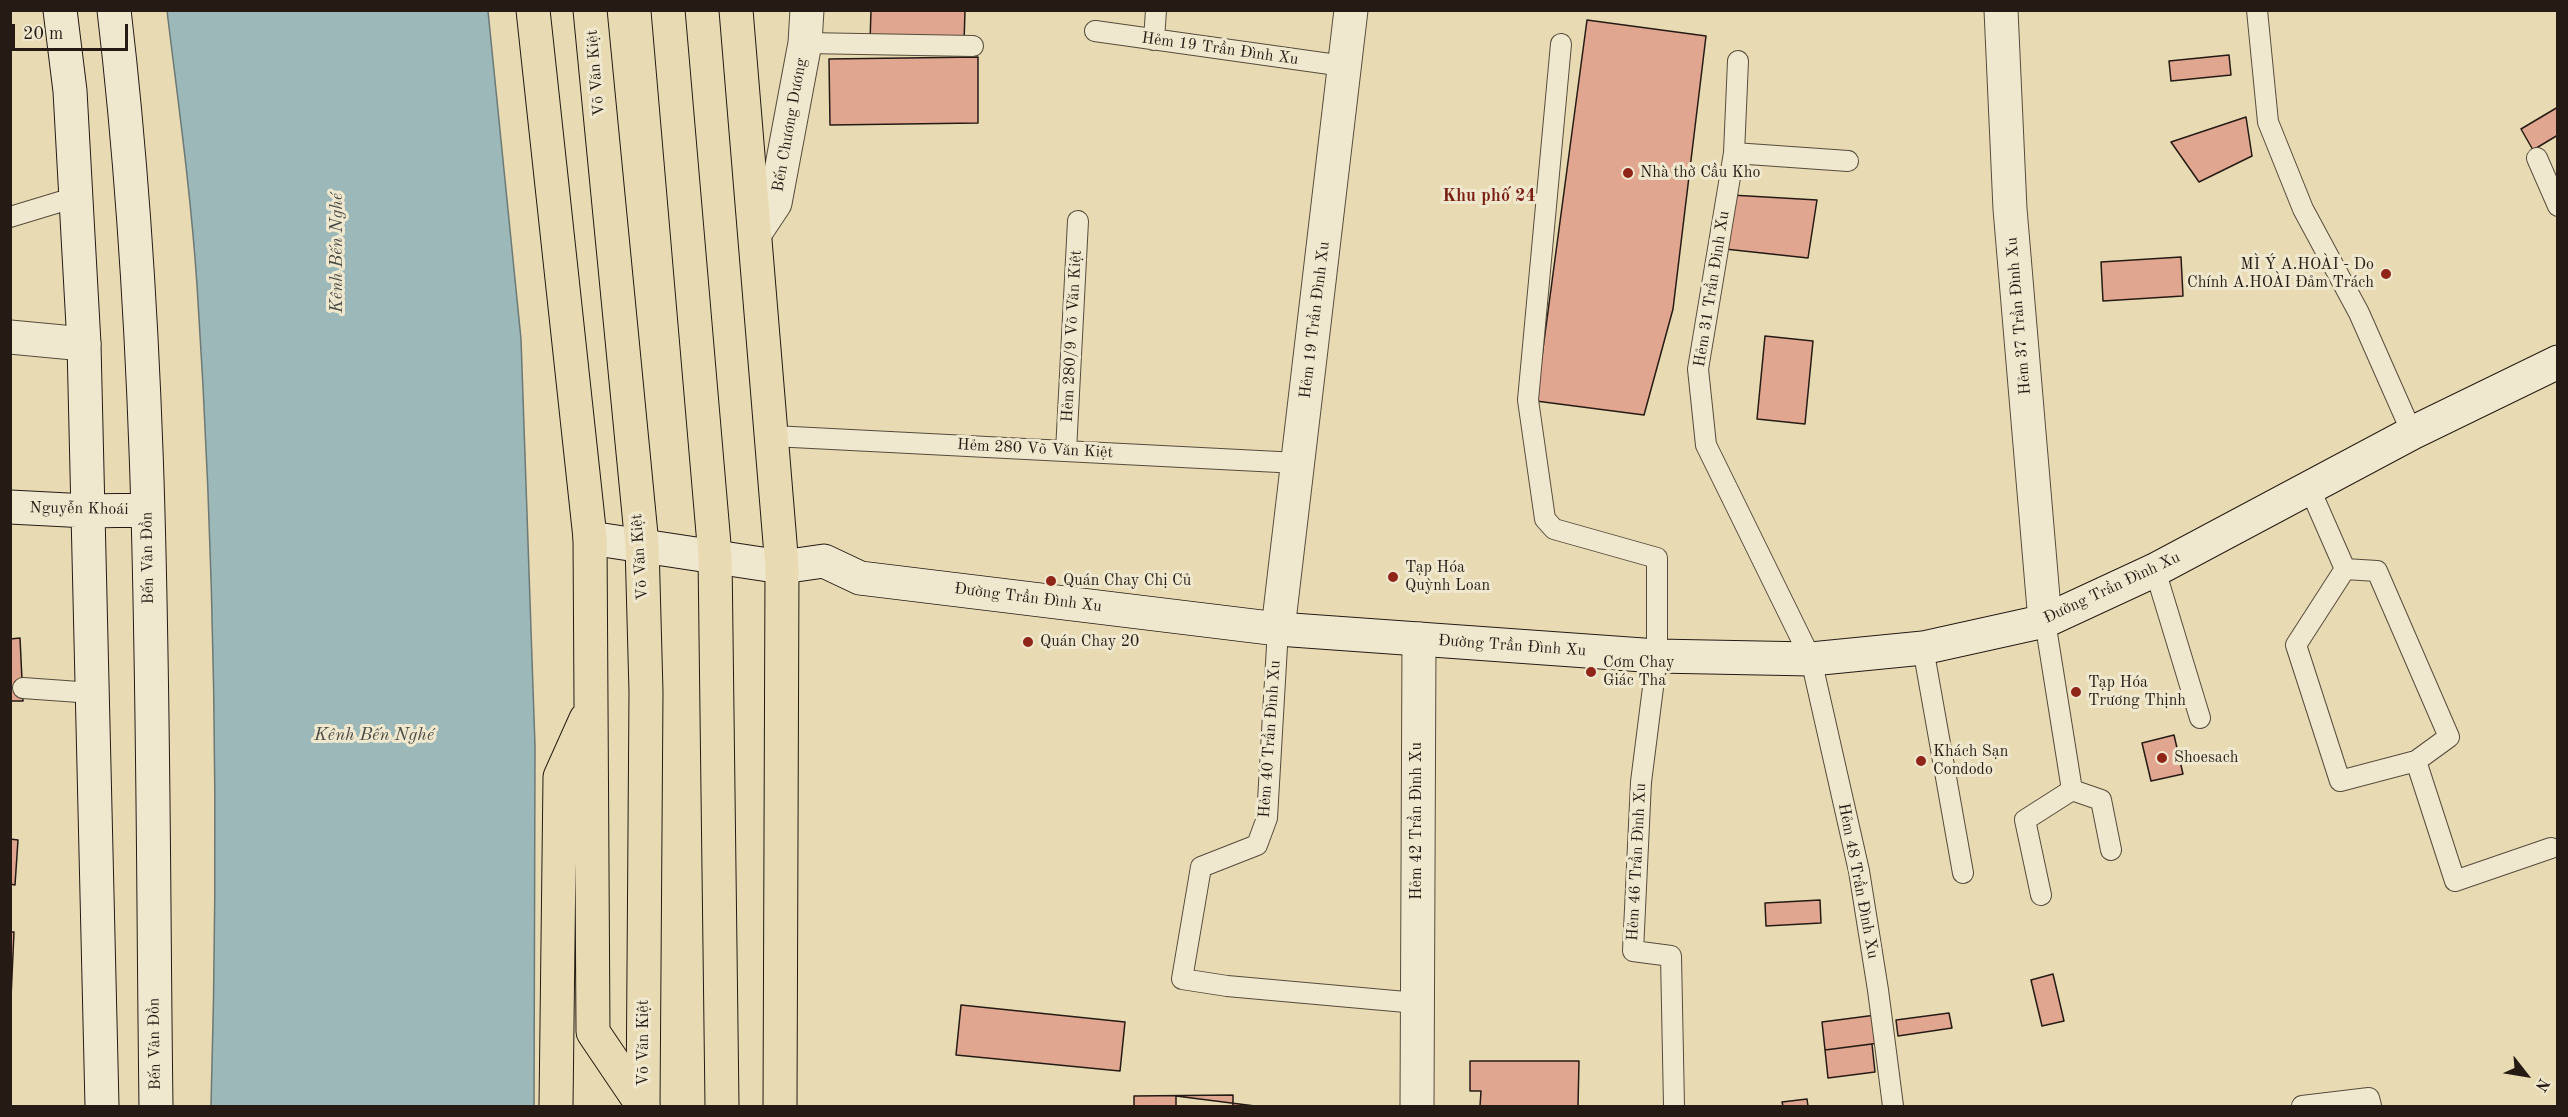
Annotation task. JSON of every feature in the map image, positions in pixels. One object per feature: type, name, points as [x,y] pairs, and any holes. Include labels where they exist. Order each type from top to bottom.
[{"type":"main road","name":"Võ Văn Kiệt","points":[[533,10],[590,538],[593,1032],[643,1107]]},
{"type":"main road","name":"Võ Văn Kiệt","points":[[590,10],[642,545],[646,692],[643,1107]]},
{"type":"main road","points":[[668,10],[715,556],[722,1107]]},
{"type":"main road","points":[[736,10],[773,435],[782,567],[780,1107]]},
{"type":"main road","name":"Võ Văn Kiệt","points":[[556,1107],[560,777],[590,710]]},
{"type":"street","points":[[60,10],[70,91],[84,344],[102,1107]]},
{"type":"street","name":"Bến Vân Đồn","points":[[114,10],[126,112],[138,288],[147,510],[156,1107]]},
{"type":"street","name":"Bến Chương Dương","points":[[755,233],[775,203],[805,43],[807,10]]},
{"type":"street","name":"Hẻm 19 Trần Ðình Xu","points":[[1278,629],[1351,10]]},
{"type":"street","name":"Hẻm 37 Trần Ðình Xu","points":[[2001,10],[2010,209],[2045,621]]},
{"type":"street","points":[[10,338],[84,344]]},
{"type":"street","name":"Đường Trần Ðình Xu","points":[[590,538],[782,567],[824,561],[860,578],[1278,629],[1657,656],[1811,659],[1923,648],[2045,621],[2154,570],[2412,433],[2558,362]]},
{"type":"street","name":"Nguyễn Khoái","points":[[10,507],[87,511],[147,510]]},
{"type":"street","name":"Hẻm 42 Trần Ðình Xu","points":[[1417,1107],[1419,639]]},
{"type":"lane","points":[[1154,40],[1156,10]]},
{"type":"lane","points":[[2258,10],[2268,122],[2303,209],[2359,313],[2412,433]]},
{"type":"lane","name":"Hẻm 19 Trần Đình Xu","points":[[1095,31],[1344,66]]},
{"type":"lane","points":[[805,43],[973,46]]},
{"type":"lane","points":[[1561,44],[1528,400],[1545,519],[1554,529],[1657,558],[1657,656]]},
{"type":"lane","name":"Hẻm 31 Trần Đinh Xu","points":[[1738,61],[1734,153],[1698,369],[1706,445],[1811,659]]},
{"type":"lane","points":[[1734,153],[1848,161]]},
{"type":"lane","points":[[2537,158],[2558,206]]},
{"type":"lane","points":[[10,217],[76,197]]},
{"type":"lane","name":"Hẻm 280/9 Võ Văn Kiệt","points":[[1066,451],[1078,221]]},
{"type":"lane","name":"Hẻm 280 Võ Văn Kiệt","points":[[773,435],[1298,463]]},
{"type":"lane","points":[[2309,487],[2345,569]]},
{"type":"lane","points":[[2345,569],[2377,571],[2449,737],[2416,761],[2340,781],[2296,645],[2345,569]]},
{"type":"lane","points":[[2154,570],[2200,718]]},
{"type":"lane","points":[[2045,621],[2072,790]]},
{"type":"lane","name":"Hẻm 40 Trần Đình Xu","points":[[1278,629],[1267,818],[1257,845],[1201,867],[1182,979],[1227,986],[1417,1003]]},
{"type":"lane","points":[[1923,648],[1963,873]]},
{"type":"lane","name":"Hẻm 46 Trần Ðình Xu","points":[[1657,656],[1641,782],[1633,951],[1671,956],[1674,1107]]},
{"type":"lane","name":"Hẻm 48 Trần Ðình Xu","points":[[1811,659],[1859,871],[1878,990],[1893,1107]]},
{"type":"lane","points":[[23,688],[93,693]]},
{"type":"lane","points":[[2416,761],[2455,881],[2551,848]]},
{"type":"lane","points":[[2072,790],[2101,800],[2111,850]]},
{"type":"lane","points":[[2041,895],[2025,820],[2072,790]]},
{"type":"lane","points":[[2302,1106],[2369,1098],[2371,1107]]},
{"type":"water","name":"Kênh Bến Nghé","points":[[167,11],[488,11],[521,339],[535,746],[534,1106],[211,1106],[215,798],[208,490],[194,251]]},
{"type":"building","points":[[871,10],[965,10],[964,43],[870,42]]},
{"type":"building","name":"Nhà thờ Cầu Kho","points":[[1587,20],[1706,36],[1673,309],[1644,415],[1536,401]]},
{"type":"building","points":[[2229,55],[2231,75],[2171,81],[2169,61]]},
{"type":"building","points":[[978,57],[978,123],[830,125],[829,59]]},
{"type":"building","points":[[2558,107],[2558,135],[2533,150],[2521,129]]},
{"type":"building","points":[[2246,117],[2252,156],[2199,182],[2171,142]]},
{"type":"building","points":[[1731,195],[1817,200],[1808,258],[1725,249]]},
{"type":"building","points":[[2181,257],[2183,296],[2103,301],[2101,262]]},
{"type":"building","points":[[1765,336],[1813,341],[1805,424],[1757,419]]},
{"type":"building","points":[[20,638],[23,701],[10,701],[10,639]]},
{"type":"building","name":"Shoesach","points":[[2174,735],[2183,774],[2151,781],[2142,743]]},
{"type":"building","points":[[10,839],[18,840],[15,885],[10,884]]},
{"type":"building","points":[[1820,900],[1821,923],[1766,926],[1765,903]]},
{"type":"building","points":[[10,932],[14,932],[10,1020]]},
{"type":"building","points":[[2053,974],[2064,1021],[2042,1026],[2031,980]]},
{"type":"building","points":[[961,1005],[1125,1022],[1120,1071],[956,1055]]},
{"type":"building","points":[[1949,1013],[1952,1028],[1898,1036],[1896,1020]]},
{"type":"building","points":[[1876,1015],[1879,1043],[1825,1050],[1822,1022]]},
{"type":"building","points":[[1872,1044],[1875,1072],[1828,1078],[1825,1050]]},
{"type":"building","points":[[1470,1061],[1579,1061],[1578,1106],[1480,1106],[1481,1091],[1470,1091]]},
{"type":"building","points":[[1233,1095],[1233,1106],[1134,1106],[1134,1096]]},
{"type":"building","points":[[1176,1096],[1255,1106],[1176,1106]]},
{"type":"building","points":[[1807,1099],[1808,1106],[1783,1106],[1782,1102]]},
{"type":"place","name":"Nhà thờ Cầu Kho","points":[[1628,173]]},
{"type":"place","name":"MÌ Ý A.HOÀI - Do Chính A.HOÀI Đảm Trách","points":[[2386,274]]},
{"type":"place","name":"Tạp Hóa Quỳnh Loan","points":[[1393,577]]},
{"type":"place","name":"Quán Chay Chị Củ","points":[[1051,581]]},
{"type":"place","name":"Quán Chay 20","points":[[1028,642]]},
{"type":"place","name":"Cơm Chay Giác Tha","points":[[1591,672]]},
{"type":"place","name":"Tạp Hóa Trương Thịnh","points":[[2076,692]]},
{"type":"place","name":"Shoesach","points":[[2162,758]]},
{"type":"place","name":"Khách Sạn Condodo","points":[[1921,761]]},
{"type":"district","name":"Khu phố 24","points":[[1489,196]]}]
